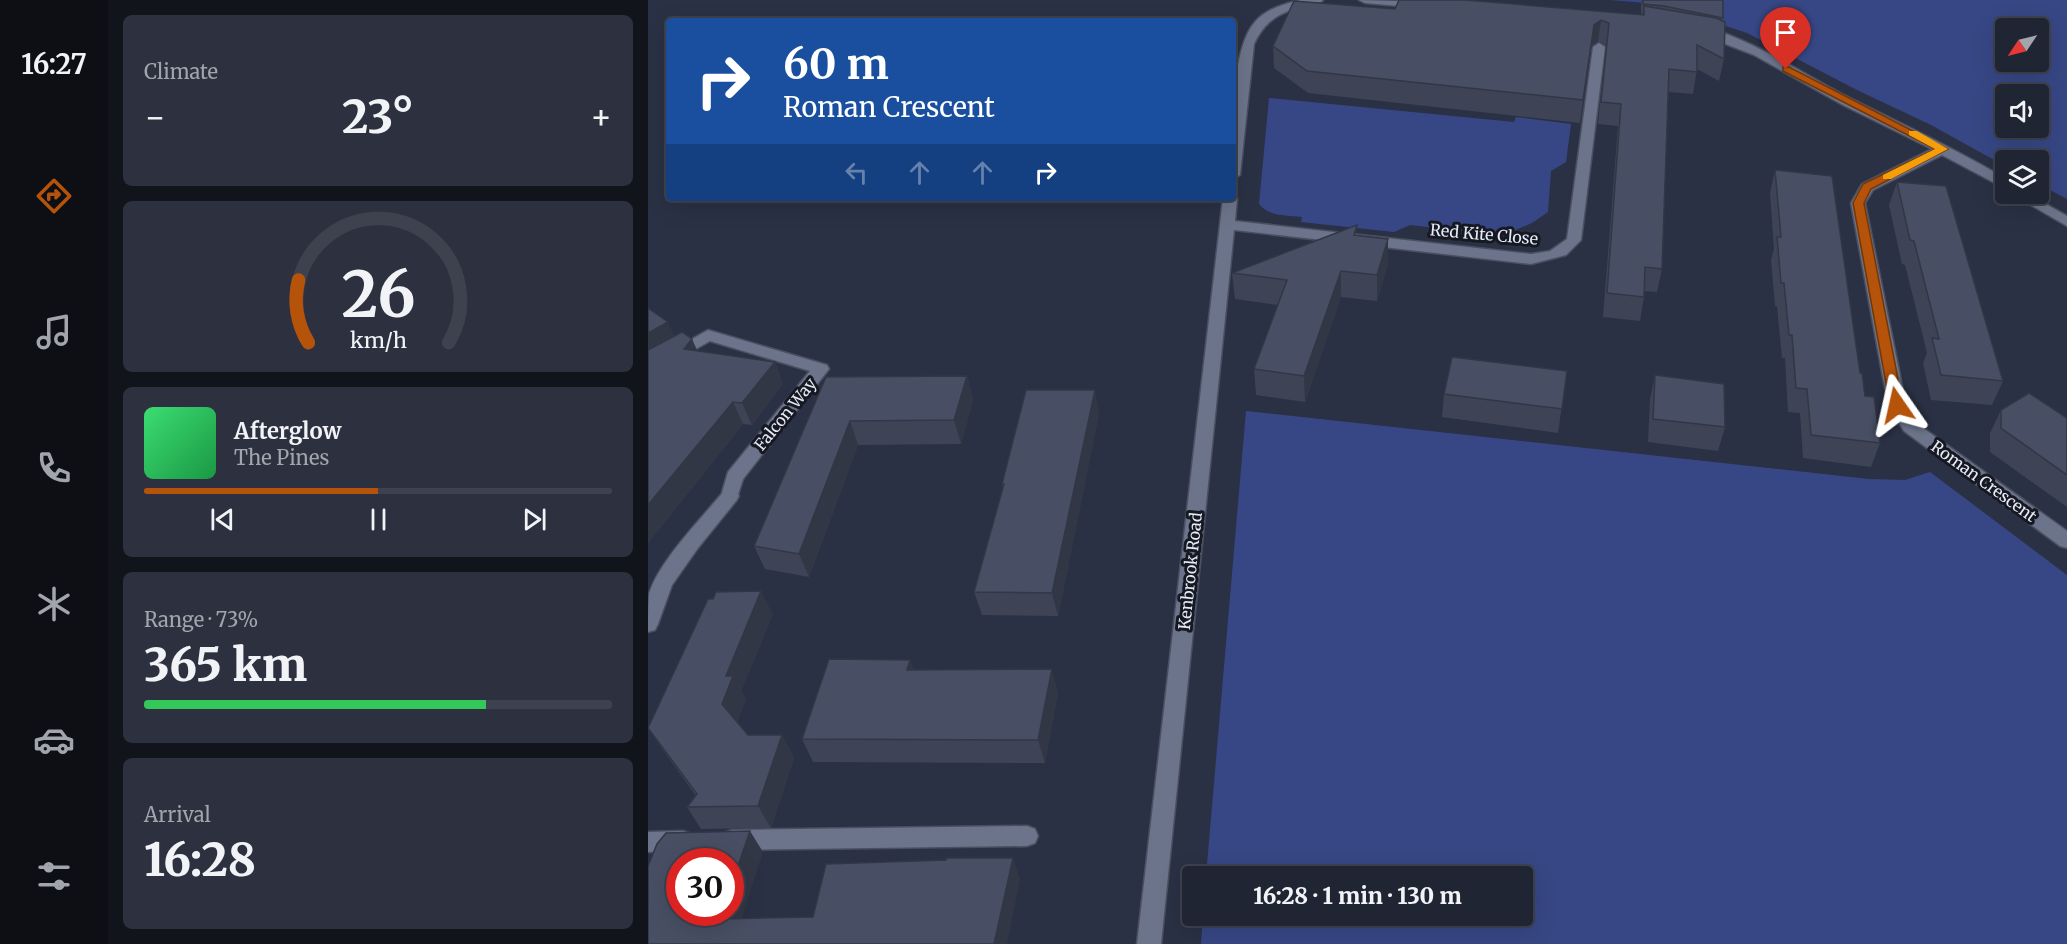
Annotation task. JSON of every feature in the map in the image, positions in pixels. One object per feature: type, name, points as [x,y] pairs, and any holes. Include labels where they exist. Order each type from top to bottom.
[{"type":"street","points":[[1236,149],[1248,44],[1253,29],[1266,16],[1290,6],[1317,0]]},
{"type":"street","points":[[1365,0],[1441,6]]},
{"type":"street","points":[[1690,28],[1716,34],[1744,46],[1848,103],[1943,149],[1995,179]]},
{"type":"street","name":"Red Kite Close","points":[[1227,225],[1531,260],[1560,254],[1574,240],[1599,47]]},
{"type":"street","name":"Roman Crescent","points":[[1943,149],[1867,187],[1858,203],[1897,405],[1910,427],[2067,541]]},
{"type":"street","name":"Kenbrook Road","points":[[1149,944],[1230,201]]},
{"type":"street","points":[[2036,204],[2067,222]]},
{"type":"street","name":"Falcon Way","points":[[648,371],[708,335],[822,369],[734,477],[730,496],[656,582],[648,624]]},
{"type":"street","points":[[648,842],[1027,836]]},
{"type":"shaded area","points":[[1610,0],[2067,0],[2067,199],[2049,189],[2049,150],[1995,150],[1995,160],[1931,125],[1747,33],[1695,16],[1671,5]]},
{"type":"shaded area","points":[[1269,98],[1514,122],[1516,117],[1571,124],[1566,162],[1551,171],[1548,212],[1532,223],[1511,232],[1479,233],[1410,225],[1394,232],[1301,222],[1302,217],[1273,213],[1259,204]]},
{"type":"shaded area","points":[[1246,411],[1869,479],[1905,480],[1930,472],[2067,575],[2067,944],[1201,944],[1202,926],[1533,926],[1533,866],[1207,866]]},
{"type":"building","points":[[1399,0],[1465,0],[1644,15],[1644,6],[1716,18],[1725,22],[1724,59],[1697,45],[1697,72],[1669,69],[1662,269],[1645,267],[1644,297],[1607,293],[1621,104],[1601,102],[1609,23],[1601,20],[1594,25],[1583,100],[1307,71],[1273,46],[1294,1],[1395,9]]},
{"type":"building","points":[[1643,0],[1723,0],[1723,18],[1643,4]]},
{"type":"building","points":[[1775,170],[1832,176],[1860,373],[1862,373],[1865,396],[1874,397],[1880,443],[1811,435],[1807,389],[1796,388],[1792,335],[1789,335],[1784,283],[1781,283],[1777,237],[1781,237]]},
{"type":"building","points":[[1897,182],[1946,186],[2003,381],[1941,375],[1932,338],[1939,339],[1914,241],[1910,240]]},
{"type":"building","points":[[1357,225],[1354,235],[1388,239],[1377,275],[1341,271],[1304,376],[1254,369],[1287,280],[1232,273]]},
{"type":"building","points":[[648,308],[668,322],[648,333]]},
{"type":"building","points":[[682,332],[692,339],[684,349],[775,362],[742,403],[733,402],[648,505],[648,350]]},
{"type":"building","points":[[1452,357],[1567,371],[1562,409],[1444,394]]},
{"type":"building","points":[[1655,375],[1724,384],[1725,427],[1653,419]]},
{"type":"building","points":[[967,376],[954,420],[850,421],[799,554],[754,546],[826,377]]},
{"type":"building","points":[[1026,390],[1095,390],[1052,593],[974,592],[1004,484],[1002,484]]},
{"type":"building","points":[[2029,393],[2067,418],[2067,475],[2001,428],[2001,410]]},
{"type":"building","points":[[761,591],[726,676],[733,676],[722,704],[748,735],[782,735],[758,806],[687,807],[697,794],[648,728],[708,599],[713,599],[716,592]]},
{"type":"building","points":[[829,659],[910,660],[907,670],[1052,669],[1038,740],[802,739]]},
{"type":"building","points":[[750,831],[744,848],[666,848],[666,926],[744,926],[744,918],[813,917],[826,864],[946,860],[946,858],[1013,858],[994,944],[648,944],[648,866],[657,844],[666,833]]},
{"type":"slow traffic","points":[[1887,177],[1943,149],[1913,133]]},
{"type":"route","points":[[1786,69],[1848,103],[1908,130],[1943,149],[1867,187],[1858,203],[1897,405]]}]
